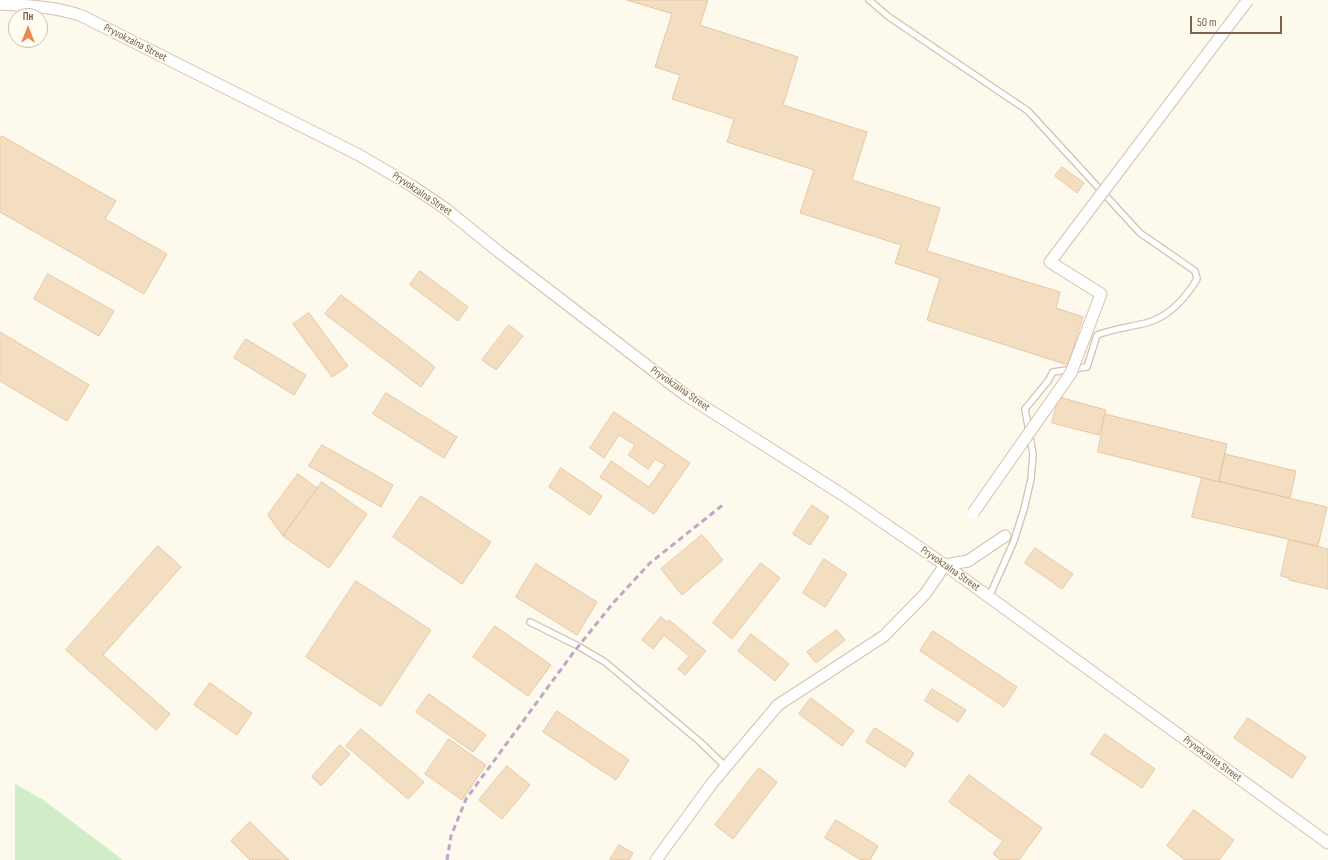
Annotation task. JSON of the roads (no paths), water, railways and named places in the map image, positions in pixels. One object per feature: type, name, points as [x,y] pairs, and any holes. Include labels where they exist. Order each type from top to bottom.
[{"type":"street","points":[[973,513],[1071,373],[1101,294],[1050,262],[1248,0]]},
{"type":"street","name":"Pryvokzalna Street","points":[[0,4],[65,10],[82,16],[359,154],[412,186],[446,209],[684,394],[843,495],[945,565],[1328,843]]},
{"type":"street","points":[[656,860],[713,782],[778,706],[884,636],[925,594],[945,565],[968,562],[1005,536]]},
{"type":"lane","points":[[869,0],[889,17],[1028,111],[1140,233],[1195,271],[1197,279],[1181,302],[1168,313],[1148,323],[1097,335],[1088,368],[1053,372],[1048,381],[1025,409],[1032,454],[1030,479],[1024,509],[1014,542],[989,597]]},
{"type":"lane","points":[[530,622],[578,646],[605,662],[699,741],[726,767]]},
{"type":"railway","points":[[447,860],[451,836],[466,799],[573,653],[614,602],[650,563],[724,504]]}]
